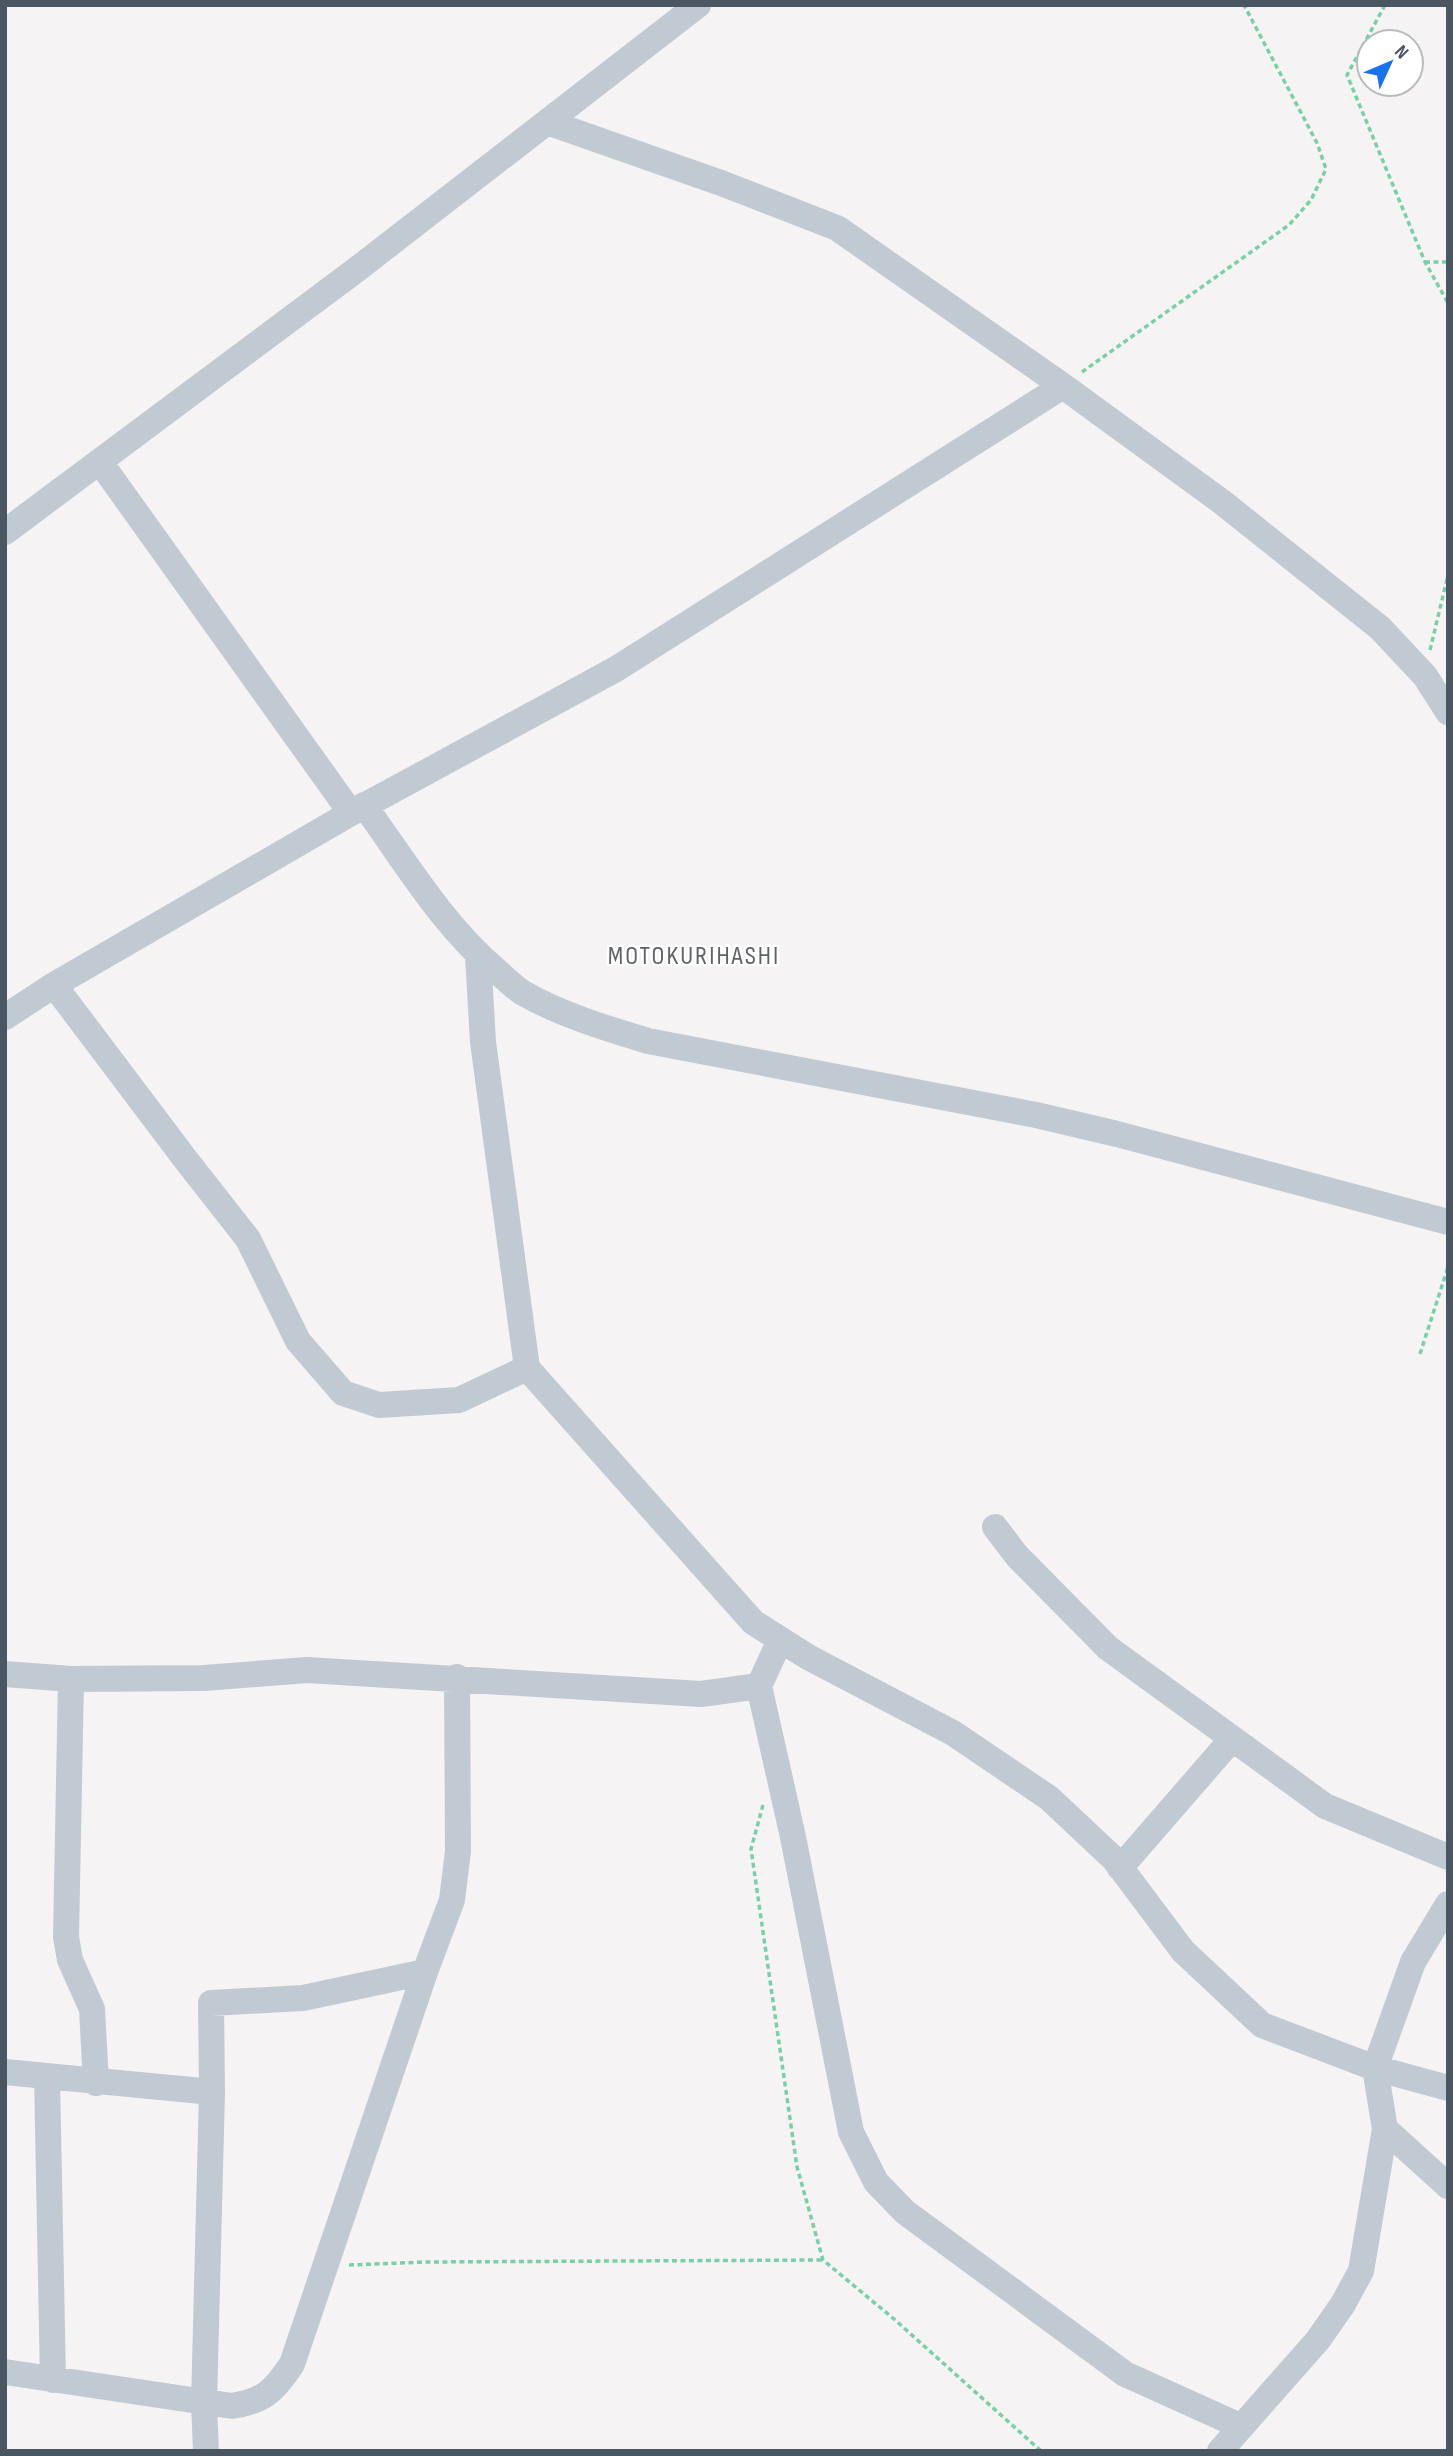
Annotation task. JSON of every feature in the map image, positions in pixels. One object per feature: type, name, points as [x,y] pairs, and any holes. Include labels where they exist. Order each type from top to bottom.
[{"type":"street","points":[[5,532],[345,278],[698,5]]},
{"type":"street","points":[[547,122],[721,183],[837,228],[1063,386],[1222,502],[1380,628],[1424,676],[1448,712]]},
{"type":"street","points":[[5,1017],[54,985],[357,809],[616,669],[1063,386]]},
{"type":"street","points":[[100,462],[357,809],[447,922],[478,956],[520,991],[558,1011],[648,1041],[1063,1121],[1448,1222]]},
{"type":"street","points":[[478,956],[483,1042],[527,1368],[753,1622],[807,1657],[953,1732],[1049,1798],[1120,1868],[1183,1951],[1262,2025],[1375,2068],[1448,2088]]},
{"type":"street","points":[[54,985],[248,1239],[298,1341],[343,1393],[379,1405],[459,1400],[527,1368]]},
{"type":"street","points":[[995,1527],[1017,1556],[1108,1648],[1325,1806],[1448,1857]]},
{"type":"street","points":[[780,1640],[759,1686],[793,1837],[851,2132],[876,2182],[905,2212],[1125,2374],[1240,2426]]},
{"type":"street","points":[[5,1674],[71,1679],[204,1678],[307,1670],[457,1677],[701,1694],[759,1686]]},
{"type":"street","points":[[5,2372],[232,2406],[257,2400],[271,2393],[292,2364],[452,1900],[458,1851],[457,1677]]},
{"type":"street","points":[[71,1679],[66,1937],[70,1960],[92,2009],[96,2082]]},
{"type":"street","points":[[1120,1868],[1232,1738]]},
{"type":"street","points":[[1220,2451],[1318,2340],[1343,2304],[1361,2270],[1385,2129],[1375,2068],[1413,1962],[1448,1904]]},
{"type":"street","points":[[206,2451],[204,2403],[212,2092],[211,2003],[303,1998],[425,1972]]},
{"type":"street","points":[[5,2073],[212,2092]]},
{"type":"street","points":[[47,2077],[53,2380]]},
{"type":"street","points":[[1385,2129],[1448,2186]]},
{"type":"path","points":[[1063,386],[1289,225],[1311,200],[1326,169],[1317,142],[1244,5]]},
{"type":"path","points":[[1385,5],[1348,75],[1425,262],[1448,303]]},
{"type":"path","points":[[1425,262],[1448,262]]},
{"type":"path","points":[[1424,676],[1440,599],[1448,575]]},
{"type":"path","points":[[1420,1354],[1448,1267]]},
{"type":"path","points":[[765,1798],[751,1849],[797,2167],[823,2260],[894,2319],[1041,2451]]},
{"type":"path","points":[[326,2263],[352,2266],[440,2262],[823,2260]]},
{"type":"district","name":"MOTOKURIHASHI","points":[[694,955]]}]
